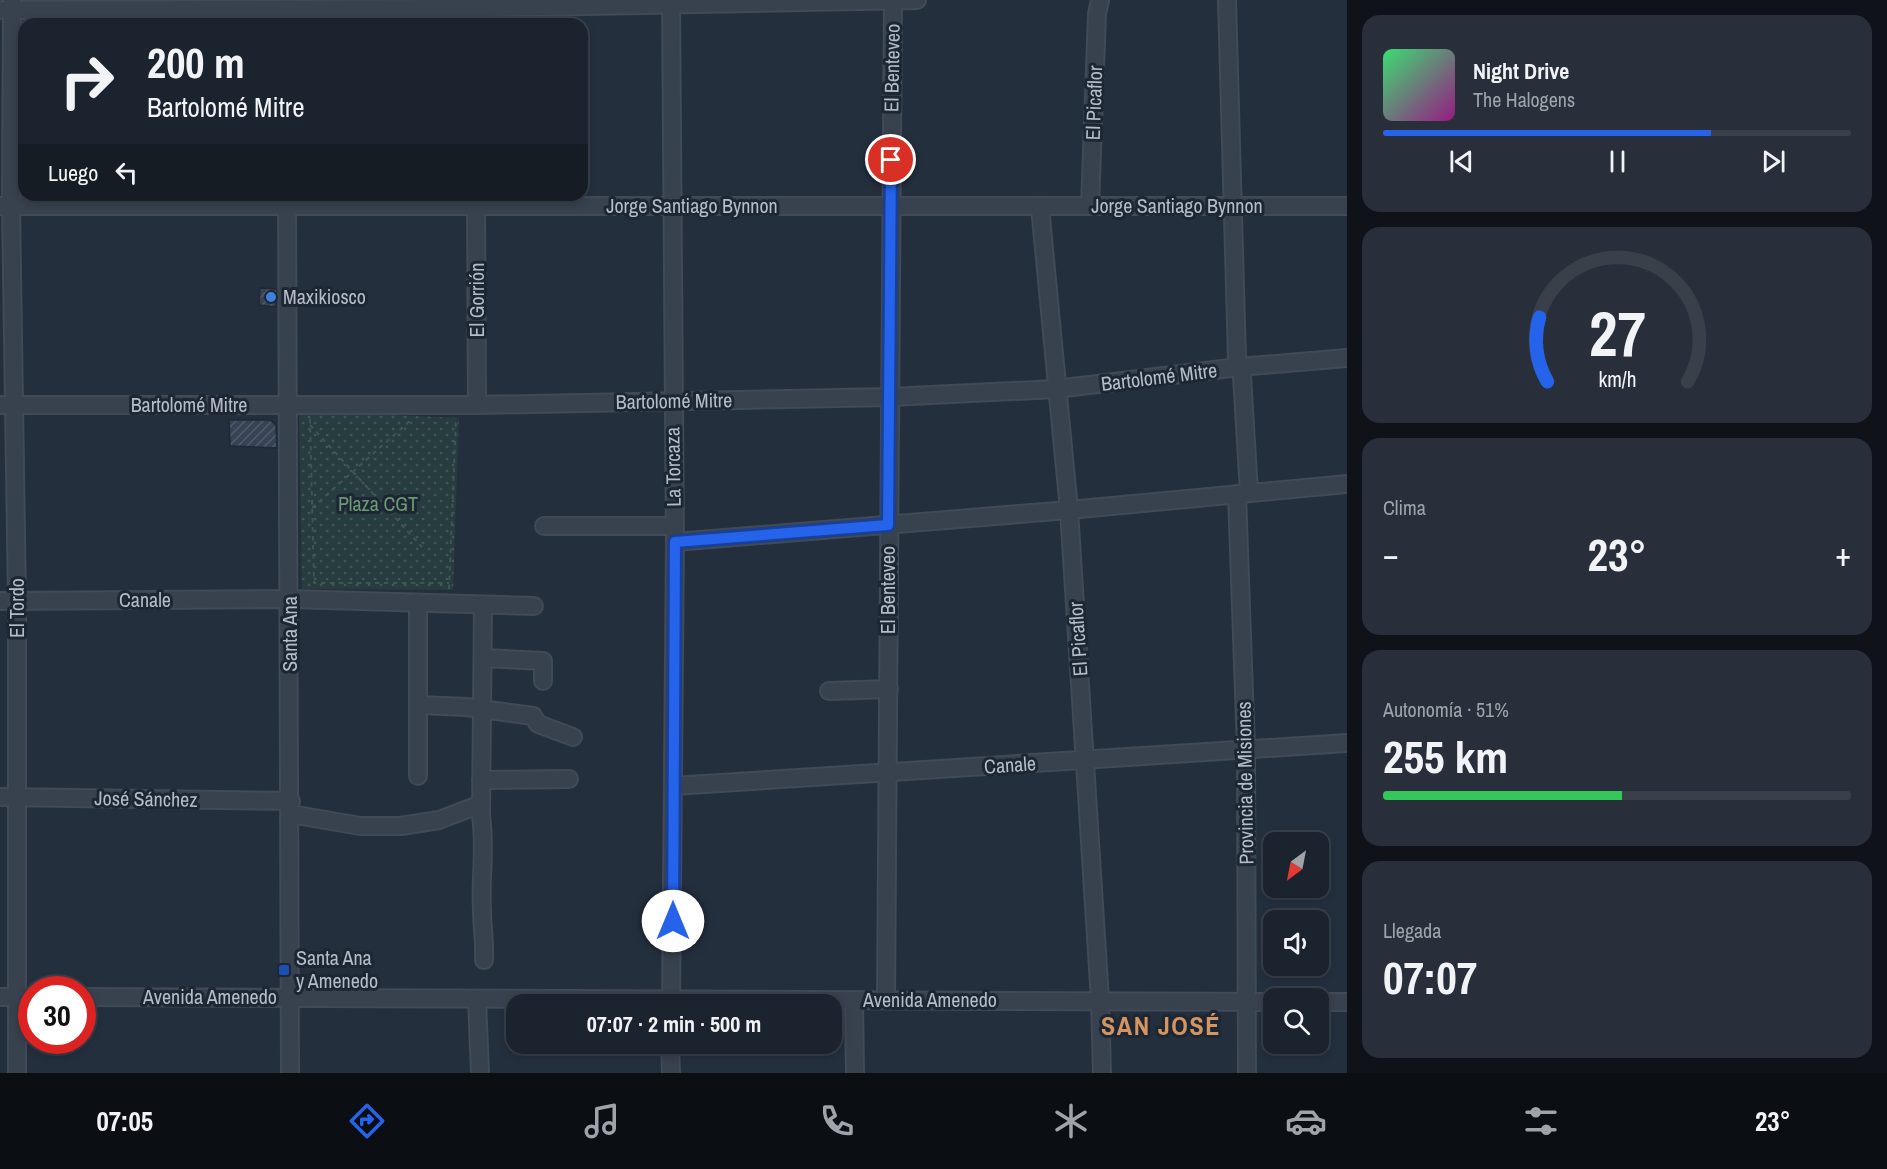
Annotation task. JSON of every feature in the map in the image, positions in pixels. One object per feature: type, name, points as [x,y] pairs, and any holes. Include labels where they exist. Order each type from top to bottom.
[{"type":"street","points":[[8,7],[477,11],[671,3],[917,0]]},
{"type":"street","name":"El Picaflor","points":[[1090,206],[1097,14],[1100,0]]},
{"type":"street","name":"Provincia de Misiones","points":[[1227,0],[1232,206],[1239,367],[1242,376],[1246,749],[1246,1073]]},
{"type":"street","name":"El Benteveo","points":[[886,1000],[893,1]]},
{"type":"street","name":"La Torcaza","points":[[671,3],[674,534],[671,994]]},
{"type":"street","name":"El Tordo","points":[[8,7],[6,206],[8,405],[17,601],[17,1073]]},
{"type":"street","name":"Jorge Santiago Bynnon","points":[[6,206],[287,201],[476,201],[673,206],[1347,206]]},
{"type":"street","name":"Santa Ana","points":[[287,201],[291,808],[290,1073]]},
{"type":"street","name":"El Gorrión","points":[[476,201],[477,405]]},
{"type":"street","name":"El Picaflor","points":[[1040,207],[1069,510],[1086,759],[1102,1073]]},
{"type":"street","name":"Bartolomé Mitre","points":[[8,405],[477,405],[890,398],[1056,389],[1239,367],[1347,358]]},
{"type":"street","points":[[544,526],[674,534],[888,525],[1347,484]]},
{"type":"street","name":"Canale","points":[[0,601],[290,599],[534,606]]},
{"type":"street","points":[[418,603],[418,776]]},
{"type":"street","points":[[483,605],[481,804],[485,846],[482,909],[485,938],[484,960]]},
{"type":"street","points":[[483,658],[543,662],[543,681]]},
{"type":"street","points":[[829,691],[889,689]]},
{"type":"street","points":[[419,705],[482,709],[533,716],[538,724],[573,737]]},
{"type":"street","name":"Canale","points":[[673,786],[1347,743]]},
{"type":"street","points":[[481,780],[569,780]]},
{"type":"street","name":"José Sánchez","points":[[0,796],[291,808],[360,826],[401,826],[439,820],[481,804]]},
{"type":"street","name":"Avenida Amenedo","points":[[96,997],[506,999]]},
{"type":"street","points":[[477,999],[480,1073]]},
{"type":"street","name":"Avenida Amenedo","points":[[842,1000],[1263,1002]]},
{"type":"street","points":[[854,1000],[855,1073]]},
{"type":"street","points":[[1329,1002],[1347,1002]]},
{"type":"street","points":[[670,1054],[671,1073]]},
{"type":"path","points":[[448,604],[456,405]]},
{"type":"path","points":[[310,418],[314,583],[449,583]]},
{"type":"path","points":[[312,508],[412,419],[400,419]]},
{"type":"path","points":[[310,425],[422,548]]},
{"type":"green space","name":"Plaza CGT","points":[[299,411],[459,418],[453,590],[302,589]]},
{"type":"building","points":[[260,288],[277,289],[276,307],[259,305]]},
{"type":"building","points":[[229,420],[270,420],[276,425],[277,448],[230,446]]},
{"type":"place","name":"Maxikiosco","points":[[271,297]]},
{"type":"place","name":"Santa Ana y Amenedo","points":[[284,970]]},
{"type":"district","name":"SAN JOSÉ","points":[[1161,1026]]},
{"type":"route","points":[[673,921],[675,542],[888,525],[891,160]]}]
